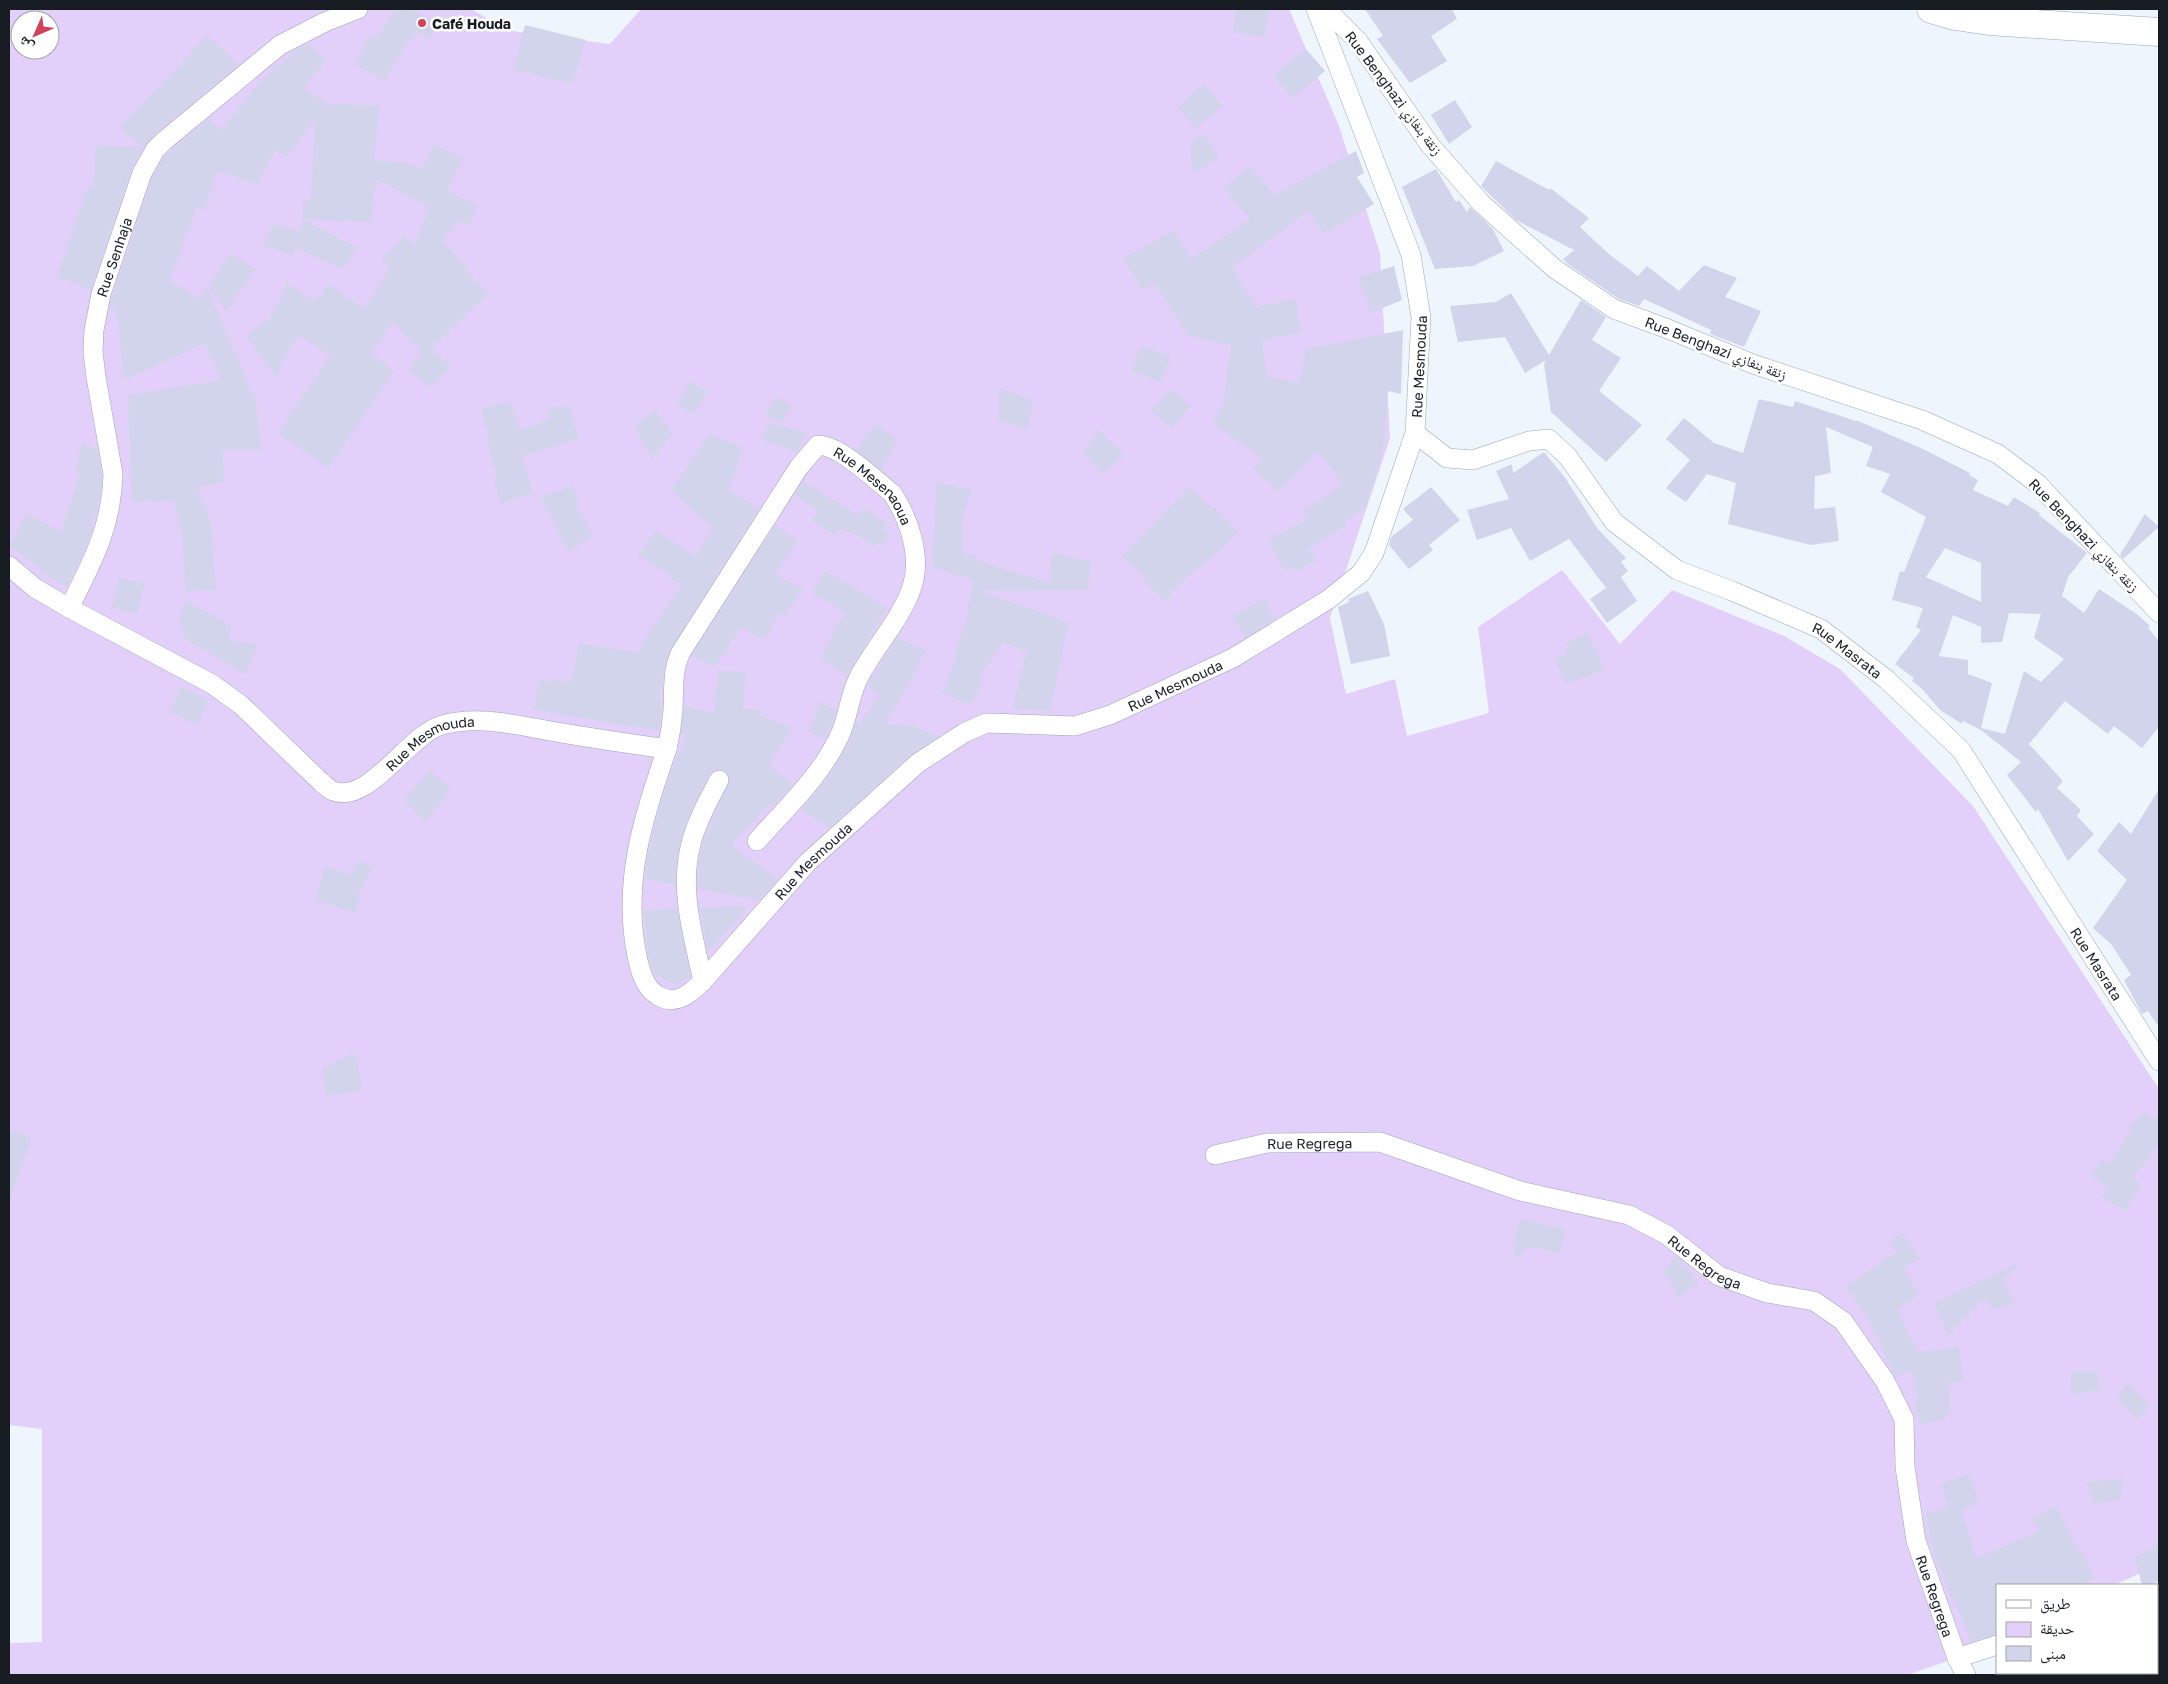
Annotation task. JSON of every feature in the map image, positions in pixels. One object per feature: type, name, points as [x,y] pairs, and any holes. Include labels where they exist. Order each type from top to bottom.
[{"type":"main road","points":[[1931,9],[1955,16],[1989,21],[2159,32]]},
{"type":"street","name":"Rue Senhaja","points":[[69,608],[97,552],[110,511],[113,474],[96,377],[93,352],[94,330],[102,294],[145,167],[155,150],[165,140],[280,45],[325,22],[358,9]]},
{"type":"street","name":"Rue Mesmouda","points":[[9,566],[35,588],[69,608],[212,684],[241,705],[320,782],[332,791],[349,793],[365,785],[421,735],[440,726],[463,721],[513,723],[561,733],[667,749],[648,803],[636,855],[631,896],[635,943],[641,972],[647,985],[655,994],[666,1000],[679,1000],[692,992],[703,981],[808,862],[918,762],[964,733],[986,724],[1075,726],[1110,715],[1233,658],[1329,599],[1361,573],[1374,553],[1414,433],[1421,317],[1411,255],[1316,9]]},
{"type":"street","name":"Rue Benghazi زنقة بنغازي","points":[[1326,9],[1358,41],[1430,145],[1482,204],[1555,269],[1614,309],[1753,364],[1922,420],[1998,454],[2038,484],[2159,613]]},
{"type":"street","name":"Rue Masrata","points":[[1414,433],[1447,458],[1473,460],[1529,441],[1549,439],[1568,457],[1614,522],[1676,570],[1732,591],[1821,629],[1886,679],[1961,750],[2159,1061]]},
{"type":"street","name":"Rue Mesenaoua","points":[[667,749],[671,730],[675,664],[681,652],[799,467],[813,449],[818,445],[826,445],[884,488],[897,502],[906,519],[914,549],[912,586],[904,605],[857,682],[848,715],[832,750],[812,779],[757,841]]},
{"type":"street","points":[[703,981],[689,918],[686,873],[692,838],[719,780]]},
{"type":"street","name":"Rue Regrega","points":[[1216,1155],[1267,1143],[1380,1142],[1520,1191],[1629,1215],[1667,1235],[1719,1276],[1767,1293],[1814,1301],[1843,1320],[1885,1381],[1904,1419],[1905,1467],[1916,1541],[1957,1658],[1966,1675]]},
{"type":"street","points":[[1957,1658],[1996,1645]]},
{"type":"green space","points":[[9,9],[472,9],[504,30],[610,44],[641,9],[1289,9],[1339,126],[1380,253],[1390,438],[1330,618],[1346,694],[1395,679],[1407,736],[1489,713],[1478,627],[1562,570],[1620,644],[1672,590],[1784,636],[1840,669],[1973,806],[2159,1089],[2159,1565],[2116,1584],[1996,1584],[1996,1638],[1945,1662],[1907,1675],[9,1675],[9,1643],[42,1642],[42,1429],[9,1425]]},
{"type":"building","points":[[396,9],[413,9],[426,18],[439,23],[428,39],[416,32],[407,42],[384,81],[355,64],[370,36],[377,38]]},
{"type":"building","points":[[1236,9],[1269,9],[1265,37],[1233,32]]},
{"type":"building","points":[[1365,9],[1452,9],[1457,19],[1431,36],[1447,61],[1410,83],[1377,39],[1383,36]]},
{"type":"building","points":[[525,25],[586,40],[572,84],[513,69]]},
{"type":"building","points":[[207,34],[238,64],[158,131],[143,148],[120,127]]},
{"type":"building","points":[[308,44],[327,60],[303,88],[328,104],[380,105],[374,160],[408,163],[422,169],[434,144],[463,159],[447,191],[477,205],[469,226],[457,221],[442,242],[488,294],[432,348],[451,366],[431,388],[409,370],[422,353],[393,322],[371,353],[394,371],[329,468],[278,433],[330,356],[301,336],[287,350],[277,378],[246,336],[271,317],[287,283],[315,302],[329,284],[364,309],[390,267],[382,259],[405,236],[415,245],[429,207],[376,179],[371,222],[302,219],[304,200],[311,200],[315,119],[287,157],[275,150],[257,184],[218,171],[204,210],[196,208],[170,281],[200,299],[207,287],[256,402],[261,450],[222,450],[224,482],[197,487],[211,523],[216,590],[186,591],[181,532],[173,500],[132,502],[128,395],[221,380],[205,343],[124,380],[115,308],[110,309],[112,297],[152,178],[164,157],[208,119],[221,130],[278,63],[281,65],[295,50]]},
{"type":"building","points":[[1306,49],[1325,71],[1292,99],[1273,76]]},
{"type":"building","points":[[1203,84],[1223,106],[1195,129],[1178,107]]},
{"type":"building","points":[[1455,100],[1472,127],[1449,144],[1431,115]]},
{"type":"building","points":[[1204,133],[1218,158],[1195,173],[1191,161],[1190,142]]},
{"type":"building","points":[[96,145],[143,148],[131,169],[91,289],[57,277],[87,187],[93,188]]},
{"type":"building","points":[[1356,151],[1364,173],[1357,177],[1374,204],[1323,234],[1308,210],[1280,233],[1232,267],[1257,308],[1263,305],[1295,299],[1301,333],[1261,340],[1268,377],[1299,383],[1306,349],[1403,330],[1401,394],[1388,391],[1383,450],[1365,510],[1362,510],[1345,522],[1347,525],[1309,548],[1316,561],[1296,571],[1293,568],[1285,572],[1268,539],[1308,519],[1303,510],[1342,486],[1334,471],[1317,452],[1278,491],[1253,469],[1263,459],[1212,423],[1223,406],[1231,345],[1189,336],[1155,284],[1142,290],[1123,258],[1175,230],[1191,259],[1238,228],[1250,219],[1223,188],[1250,167],[1274,195]]},
{"type":"building","points":[[1496,161],[1549,190],[1550,188],[1589,218],[1580,227],[1610,255],[1638,276],[1647,266],[1679,291],[1704,265],[1737,278],[1725,297],[1761,311],[1744,347],[1710,334],[1711,330],[1644,299],[1639,306],[1619,299],[1569,265],[1563,259],[1574,250],[1516,220],[1481,186]]},
{"type":"building","points":[[1436,169],[1456,202],[1459,200],[1467,212],[1470,207],[1493,229],[1504,251],[1473,266],[1435,269],[1402,187]]},
{"type":"building","points":[[302,219],[358,248],[343,269],[295,248],[293,255],[263,246],[273,224],[301,231]]},
{"type":"building","points":[[231,253],[255,269],[227,311],[208,286]]},
{"type":"building","points":[[1394,266],[1402,300],[1371,313],[1358,277]]},
{"type":"building","points":[[1511,293],[1549,355],[1581,300],[1606,317],[1592,340],[1621,358],[1599,391],[1642,425],[1606,462],[1551,412],[1544,364],[1546,360],[1525,373],[1505,337],[1458,342],[1450,306],[1496,302]]},
{"type":"building","points":[[1141,346],[1171,356],[1161,382],[1131,371]]},
{"type":"building","points":[[689,381],[707,391],[701,404],[693,413],[677,405]]},
{"type":"building","points":[[1000,388],[1033,401],[1028,429],[997,420]]},
{"type":"building","points":[[1171,389],[1191,406],[1171,428],[1151,411]]},
{"type":"building","points":[[776,397],[791,405],[783,423],[765,416]]},
{"type":"building","points":[[1759,399],[1793,407],[1795,401],[1856,420],[1923,449],[1970,473],[1969,475],[1978,480],[1973,490],[2008,506],[2014,497],[2040,513],[2039,515],[2087,553],[2068,577],[2062,596],[2084,613],[2099,589],[2138,615],[2150,626],[2148,628],[2159,641],[2159,727],[2142,748],[2114,726],[2108,734],[2065,701],[2029,744],[2063,781],[2057,788],[2081,810],[2077,816],[2094,834],[2068,861],[2038,809],[2036,812],[2007,775],[2021,762],[1981,730],[1963,721],[1962,724],[1940,710],[1923,690],[1912,681],[1914,678],[1895,664],[1921,630],[1916,627],[1923,608],[1892,600],[1900,571],[1904,572],[1926,517],[1881,492],[1890,474],[1866,466],[1873,447],[1826,427],[1831,473],[1815,476],[1814,509],[1835,507],[1839,541],[1811,545],[1728,524],[1736,483],[1707,474],[1686,502],[1666,488],[1690,460],[1666,439],[1684,418],[1714,443],[1743,453]],"holes":[[[1945,548],[1981,563],[1981,602],[1926,577]],[[2009,613],[2041,614],[2034,638],[2064,659],[2041,682],[2024,671],[2005,734],[1981,728],[1992,683],[1968,674],[1968,660],[1939,656],[1953,615],[1981,627],[1981,643],[2002,642]]]},
{"type":"building","points":[[510,402],[520,430],[551,419],[547,409],[569,405],[579,439],[522,456],[533,493],[500,503],[494,477],[497,476],[487,441],[490,441],[481,408]]},
{"type":"building","points":[[655,410],[673,434],[652,458],[634,427]]},
{"type":"building","points":[[768,423],[806,432],[797,452],[762,440]]},
{"type":"building","points":[[876,424],[898,440],[881,470],[856,450]]},
{"type":"building","points":[[1098,429],[1125,455],[1102,473],[1083,454]]},
{"type":"building","points":[[710,434],[742,448],[736,471],[728,490],[759,508],[671,648],[665,664],[659,700],[662,700],[659,731],[534,710],[539,681],[559,680],[571,682],[579,643],[639,653],[641,645],[682,585],[669,577],[670,575],[638,555],[655,530],[696,557],[712,527],[671,490]]},
{"type":"building","points":[[82,443],[97,450],[102,475],[101,492],[89,540],[67,587],[39,571],[41,569],[10,546],[26,513],[61,532],[80,474],[75,472]]},
{"type":"building","points":[[1544,452],[1566,479],[1597,528],[1626,558],[1621,562],[1628,571],[1621,577],[1637,601],[1607,623],[1590,599],[1606,588],[1569,539],[1530,561],[1511,528],[1477,540],[1467,510],[1509,499],[1496,471],[1512,464],[1513,473]]},
{"type":"building","points":[[803,482],[859,515],[863,508],[887,524],[884,530],[891,533],[883,546],[876,543],[875,547],[857,535],[840,529],[841,527],[835,535],[811,521],[818,510],[795,495]]},
{"type":"building","points":[[937,482],[972,490],[963,517],[963,554],[977,555],[976,560],[1050,583],[1052,554],[1091,561],[1088,590],[979,591],[1069,622],[1050,711],[1012,708],[1027,652],[1003,642],[981,676],[984,678],[971,705],[942,693],[957,654],[954,653],[964,627],[974,580],[933,568],[932,552]]},
{"type":"building","points":[[573,486],[580,505],[576,506],[593,535],[568,552],[541,496]]},
{"type":"building","points":[[1189,487],[1213,509],[1215,508],[1238,532],[1218,552],[1185,579],[1165,601],[1143,581],[1146,578],[1122,556]]},
{"type":"building","points":[[1431,487],[1460,520],[1429,545],[1433,550],[1409,569],[1389,545],[1391,537],[1413,520],[1403,509]]},
{"type":"building","points":[[2145,514],[2159,527],[2123,559],[2120,555]]},
{"type":"building","points":[[775,525],[798,541],[775,575],[804,589],[785,615],[780,613],[764,639],[741,628],[715,667],[692,656]]},
{"type":"building","points":[[825,571],[887,608],[847,675],[820,659],[844,612],[812,592]]},
{"type":"building","points":[[119,578],[145,583],[137,614],[112,608]]},
{"type":"building","points":[[1368,591],[1384,624],[1390,656],[1351,664],[1338,607],[1349,602],[1348,599]]},
{"type":"building","points":[[1265,598],[1274,620],[1245,637],[1233,616]]},
{"type":"building","points":[[185,600],[231,626],[229,640],[258,645],[246,674],[186,640],[179,621]]},
{"type":"building","points":[[1588,633],[1605,670],[1565,685],[1555,658],[1567,653],[1565,650],[1568,648],[1566,643]]},
{"type":"building","points":[[897,638],[926,650],[885,724],[914,726],[938,737],[910,755],[829,828],[801,810],[832,772],[849,742],[857,721],[860,723],[879,695],[868,685]]},
{"type":"building","points":[[718,671],[746,672],[743,708],[763,710],[760,716],[792,727],[769,766],[793,784],[772,807],[769,805],[731,845],[778,879],[760,900],[698,889],[699,859],[703,843],[730,780],[728,774],[719,769],[713,770],[709,775],[687,820],[677,855],[675,885],[645,879],[648,853],[661,803],[673,767],[687,735],[681,734],[684,706],[714,712]]},
{"type":"building","points":[[181,687],[209,699],[197,725],[170,712]]},
{"type":"building","points":[[820,702],[836,711],[825,739],[809,732]]},
{"type":"building","points":[[431,770],[452,790],[425,822],[403,800]]},
{"type":"building","points":[[2159,789],[2159,1027],[2148,1011],[2142,1014],[2124,980],[2131,975],[2111,944],[2093,928],[2127,880],[2097,851],[2119,822],[2131,834]]},
{"type":"building","points":[[358,860],[373,867],[357,896],[361,898],[356,913],[315,900],[325,866],[351,874]]},
{"type":"building","points":[[748,907],[708,952],[700,908]]},
{"type":"building","points":[[677,909],[691,977],[674,985],[654,973],[648,954],[644,910]]},
{"type":"building","points":[[355,1052],[363,1090],[326,1096],[322,1069]]},
{"type":"building","points":[[2145,1112],[2152,1119],[2159,1113],[2159,1143],[2133,1179],[2142,1184],[2125,1211],[2102,1197],[2107,1187],[2091,1175],[2102,1160],[2109,1164],[2131,1131],[2128,1127]]},
{"type":"building","points":[[9,1130],[32,1137],[11,1197],[9,1196]]},
{"type":"building","points":[[1521,1219],[1565,1229],[1561,1253],[1527,1247],[1513,1263],[1517,1226]]},
{"type":"building","points":[[1904,1232],[1919,1259],[1904,1268],[1919,1295],[1898,1309],[1918,1352],[1959,1347],[1964,1382],[1949,1382],[1950,1410],[1948,1410],[1947,1419],[1920,1424],[1915,1403],[1918,1401],[1911,1370],[1896,1377],[1866,1315],[1845,1287],[1896,1252],[1890,1241]]},
{"type":"building","points":[[1676,1256],[1698,1283],[1678,1299],[1663,1270]]},
{"type":"building","points":[[2017,1264],[2018,1266],[2004,1279],[2014,1304],[1991,1310],[1986,1298],[1948,1336],[1934,1303]]},
{"type":"building","points":[[2070,1371],[2097,1371],[2100,1390],[2072,1395]]},
{"type":"building","points":[[2128,1384],[2150,1406],[2138,1420],[2116,1397]]},
{"type":"building","points":[[1970,1474],[1978,1503],[1962,1510],[1976,1558],[2039,1532],[2032,1518],[2057,1506],[2079,1552],[2082,1551],[2094,1579],[2085,1584],[1996,1584],[1996,1634],[1971,1642],[1934,1555],[1926,1513],[1948,1507],[1941,1483]]},
{"type":"building","points":[[2123,1478],[2122,1499],[2094,1504],[2086,1482]]},
{"type":"building","points":[[2159,1543],[2159,1581],[2152,1584],[2142,1584],[2135,1558]]},
{"type":"place","name":"Café Houda","points":[[422,23]]}]
